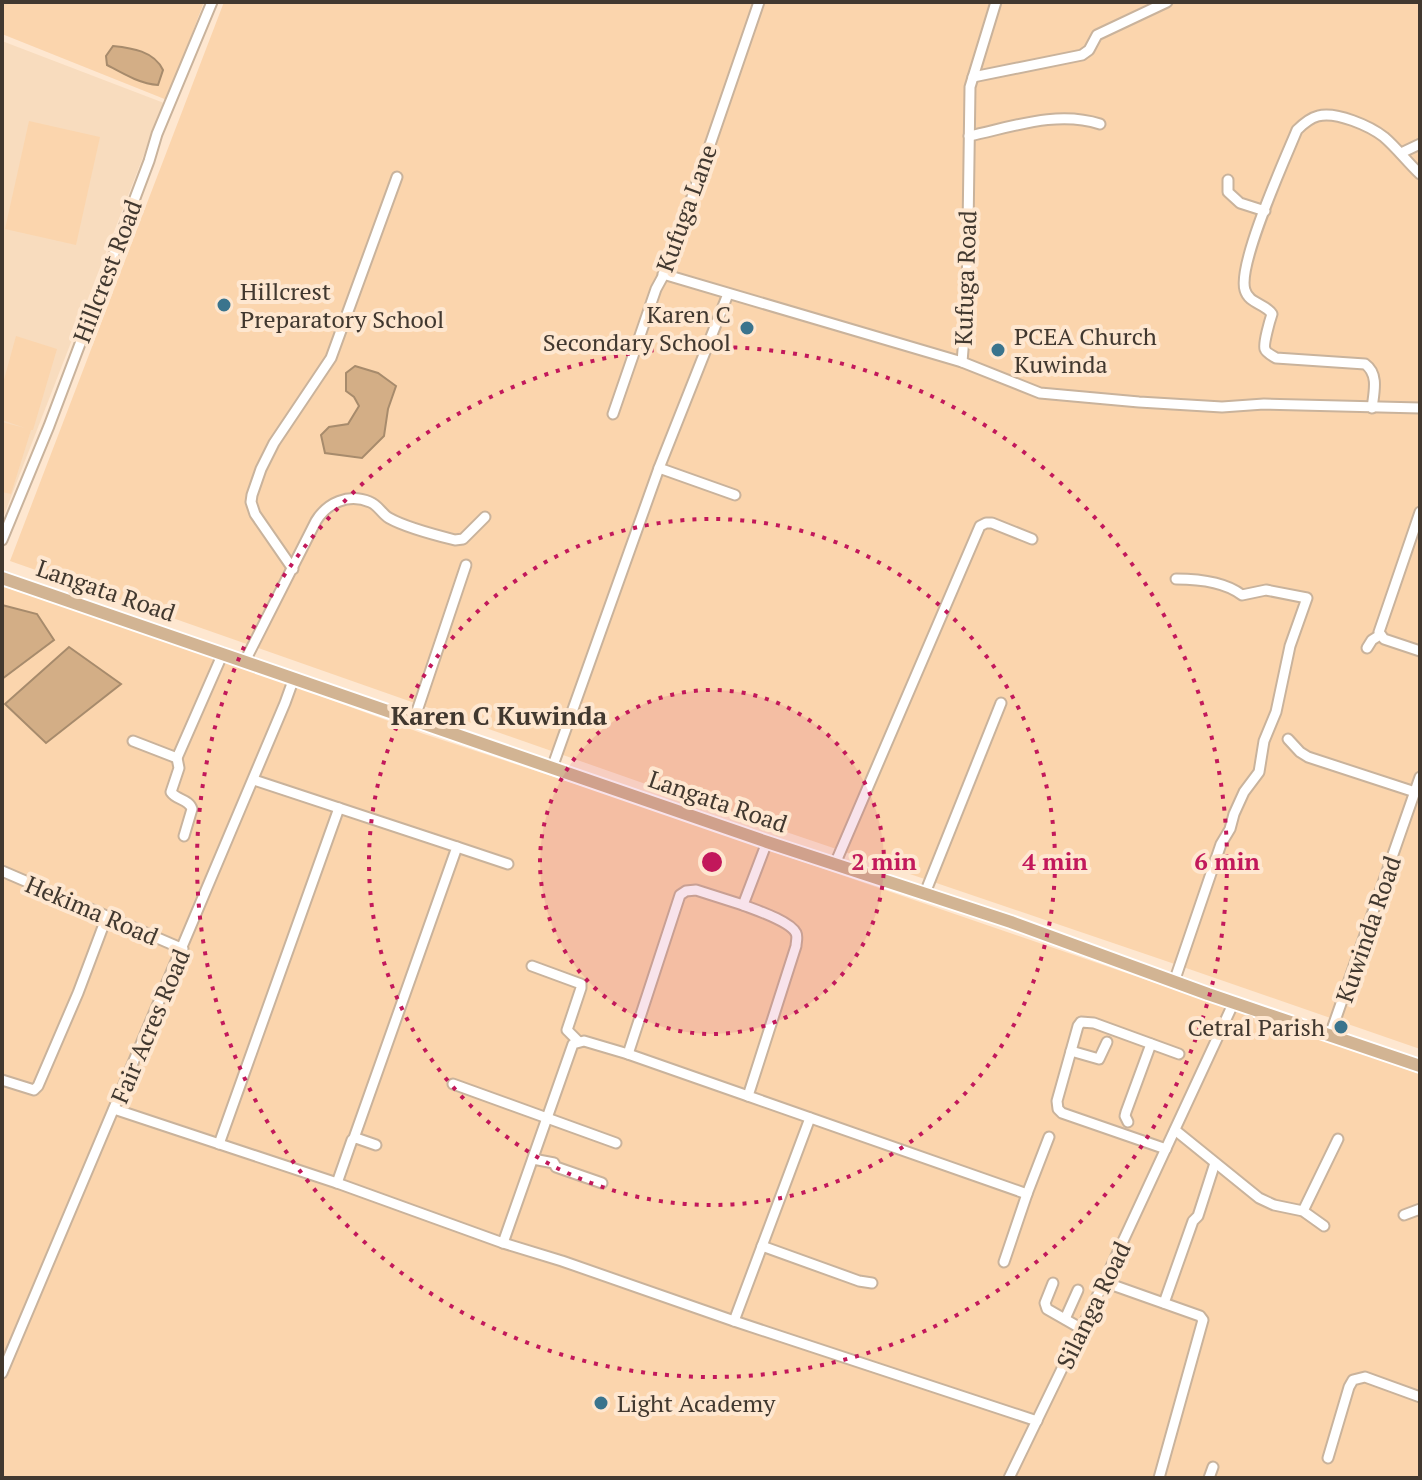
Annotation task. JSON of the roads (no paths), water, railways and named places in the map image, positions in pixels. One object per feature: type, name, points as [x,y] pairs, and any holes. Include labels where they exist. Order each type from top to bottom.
[{"type":"main road","name":"Langata Road","points":[[2,578],[767,842],[925,893],[1420,1066]]},
{"type":"street","name":"Hillcrest Road","points":[[2,540],[49,426],[157,134],[212,2]]},
{"type":"street","name":"Kufuga Lane","points":[[613,414],[656,289],[668,267],[759,2]]},
{"type":"street","name":"Kufuga Road","points":[[663,274],[962,362],[967,277],[970,87],[996,2]]},
{"type":"street","points":[[973,77],[1082,55],[1089,50],[1097,35],[1167,2]]},
{"type":"street","points":[[1372,408],[1375,374],[1365,364],[1276,358],[1267,353],[1265,349],[1272,314],[1246,294],[1244,275],[1297,130],[1316,116],[1341,117],[1382,135],[1420,174]]},
{"type":"street","points":[[969,136],[1054,118],[1084,119],[1100,124]]},
{"type":"street","points":[[1401,153],[1420,144]]},
{"type":"street","points":[[293,569],[255,514],[252,495],[274,443],[331,358],[397,177]]},
{"type":"street","points":[[1228,180],[1228,192],[1236,201],[1265,211]]},
{"type":"street","points":[[552,768],[659,468],[728,294]]},
{"type":"street","points":[[962,362],[1040,393],[1222,407],[1264,404],[1420,408]]},
{"type":"street","points":[[659,468],[735,495]]},
{"type":"street","points":[[245,661],[322,511],[334,502],[371,502],[392,520],[455,540],[463,539],[485,517]]},
{"type":"street","points":[[1420,512],[1379,632],[1384,639],[1420,651]]},
{"type":"street","points":[[835,864],[980,526],[992,523],[1032,539]]},
{"type":"street","points":[[414,720],[466,565]]},
{"type":"street","points":[[1174,982],[1221,844],[1244,792],[1259,772],[1264,741],[1276,712],[1290,646],[1307,598],[1266,590],[1242,595],[1208,582],[1176,579]]},
{"type":"street","points":[[1367,648],[1380,635]]},
{"type":"street","points":[[184,836],[192,809],[189,803],[174,797],[171,792],[179,768],[177,758],[223,653]]},
{"type":"street","name":"Fair Acres Road","points":[[2,1373],[183,949],[294,678]]},
{"type":"street","points":[[925,893],[1001,703]]},
{"type":"street","points":[[1288,739],[1303,755],[1415,792]]},
{"type":"street","points":[[133,741],[177,758]]},
{"type":"street","name":"Kuwinda Road","points":[[1330,1035],[1416,808],[1415,792],[1420,777]]},
{"type":"street","points":[[254,780],[508,864]]},
{"type":"street","points":[[219,1144],[339,808]]},
{"type":"street","points":[[743,905],[767,842]]},
{"type":"street","points":[[337,1183],[457,847]]},
{"type":"street","name":"Hekima Road","points":[[2,871],[183,949]]},
{"type":"street","points":[[628,1054],[680,895],[696,890],[743,905],[781,921],[797,937],[748,1096]]},
{"type":"street","points":[[2,1080],[34,1090],[38,1086],[107,916]]},
{"type":"street","points":[[532,966],[581,984],[567,1030],[578,1041]]},
{"type":"street","name":"Silanga Road","points":[[1009,1478],[1234,1002]]},
{"type":"street","points":[[1166,1149],[1059,1111],[1057,1101],[1081,1022],[1087,1021],[1179,1054]]},
{"type":"street","points":[[503,1243],[571,1047],[578,1041],[628,1054],[1027,1194]]},
{"type":"street","points":[[1071,1051],[1099,1059],[1107,1042]]},
{"type":"street","points":[[1128,1122],[1126,1112],[1151,1044]]},
{"type":"street","points":[[453,1084],[616,1143]]},
{"type":"street","points":[[114,1109],[1037,1421]]},
{"type":"street","points":[[734,1321],[810,1118]]},
{"type":"street","points":[[1175,1130],[1259,1198],[1274,1205],[1303,1211],[1324,1226]]},
{"type":"street","points":[[1004,1262],[1049,1137]]},
{"type":"street","points":[[354,1138],[376,1145]]},
{"type":"street","points":[[1303,1211],[1338,1139]]},
{"type":"street","points":[[533,1159],[554,1163],[556,1167],[602,1183]]},
{"type":"street","points":[[1164,1303],[1215,1163]]},
{"type":"street","points":[[1404,1215],[1420,1209]]},
{"type":"street","points":[[762,1246],[872,1283]]},
{"type":"street","points":[[1104,1282],[1200,1316],[1203,1324],[1159,1478]]},
{"type":"street","points":[[1053,1283],[1045,1307],[1082,1329]]},
{"type":"street","points":[[1065,1319],[1078,1290]]},
{"type":"street","points":[[1328,1458],[1353,1380],[1365,1377],[1420,1397]]},
{"type":"street","points":[[1209,1478],[1213,1467]]},
{"type":"place","name":"Hillcrest Preparatory School","points":[[224,305]]},
{"type":"place","name":"Karen C Secondary School","points":[[747,328]]},
{"type":"place","name":"PCEA Church Kuwinda","points":[[998,350]]},
{"type":"place","name":"Cetral Parish","points":[[1341,1027]]},
{"type":"place","name":"Light Academy","points":[[601,1403]]},
{"type":"district","name":"Karen C Kuwinda","points":[[499,715]]}]
